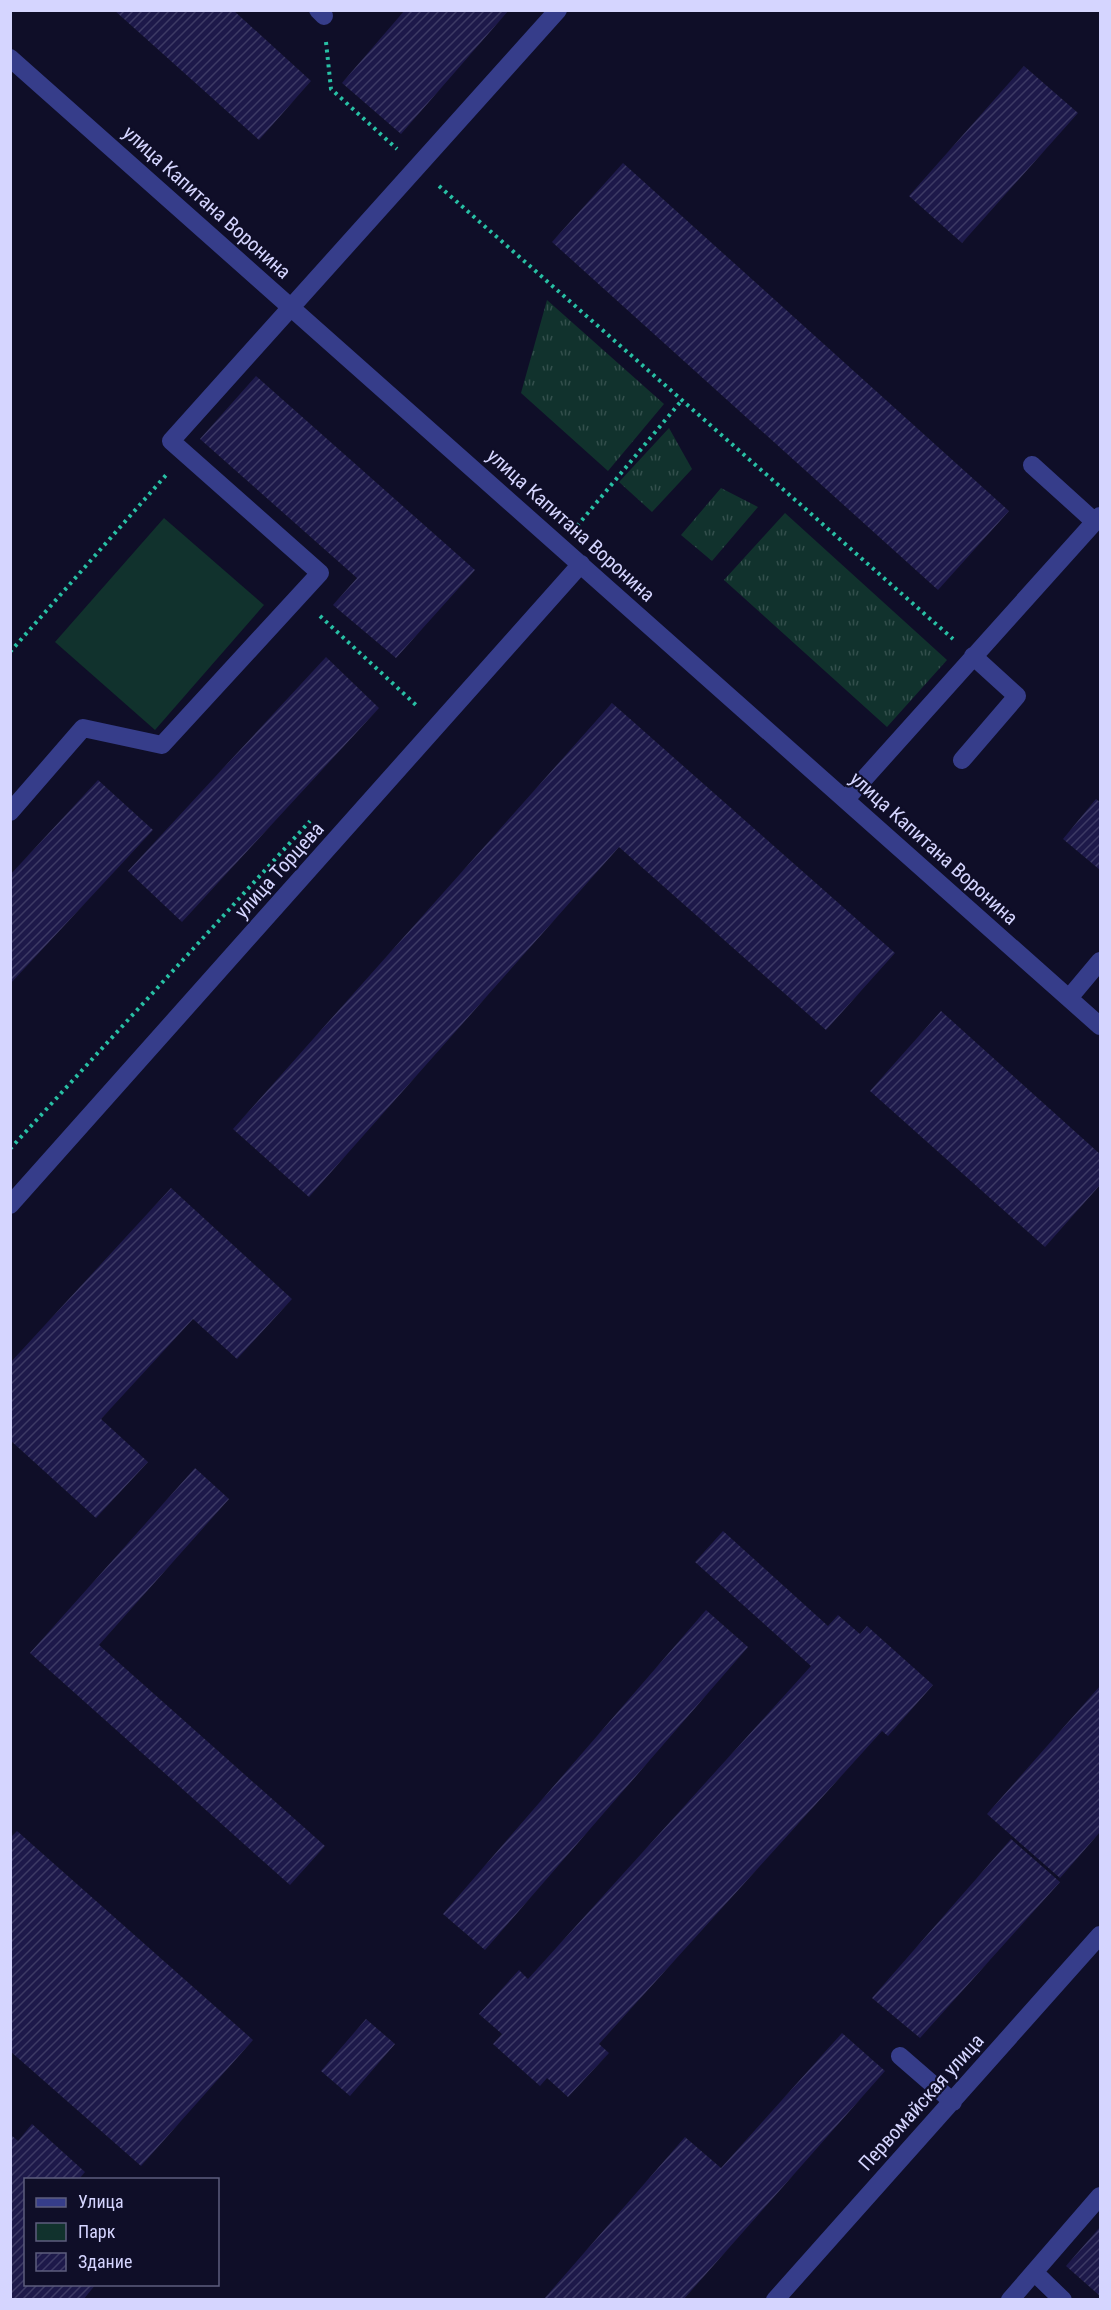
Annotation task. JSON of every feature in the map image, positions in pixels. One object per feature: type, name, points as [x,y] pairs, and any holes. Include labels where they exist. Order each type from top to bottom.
[{"type":"street","points":[[12,805],[82,728],[162,745],[320,573],[171,441],[558,10]]},
{"type":"street","name":"улица Капитана Воронина","points":[[10,58],[1101,1026]]},
{"type":"street","points":[[846,799],[1098,519],[1032,465]]},
{"type":"street","name":"улица Торцева","points":[[12,1201],[581,564]]},
{"type":"street","points":[[962,760],[1017,696],[973,656]]},
{"type":"street","points":[[1069,998],[1101,961]]},
{"type":"street","name":"Первомайская улица","points":[[775,2300],[1101,1935]]},
{"type":"street","points":[[900,2056],[953,2102]]},
{"type":"street","points":[[1010,2300],[1101,2196]]},
{"type":"street","points":[[1034,2272],[1064,2300]]},
{"type":"path","points":[[321,13],[331,90],[973,656]]},
{"type":"path","points":[[559,545],[682,400]]},
{"type":"path","points":[[10,652],[185,453]]},
{"type":"path","points":[[299,596],[416,705],[408,713]]},
{"type":"path","points":[[10,1149],[313,818]]},
{"type":"green space","points":[[547,300],[664,404],[608,471],[521,393]]},
{"type":"green space","points":[[669,428],[692,469],[652,512],[619,482]]},
{"type":"green space","points":[[721,488],[758,507],[712,561],[681,535]]},
{"type":"green space","points":[[785,513],[947,660],[887,727],[724,580]]},
{"type":"green space","points":[[164,518],[264,605],[155,730],[55,642]]},
{"type":"building","points":[[114,10],[233,10],[311,81],[259,140]]},
{"type":"building","points":[[405,10],[509,10],[401,134],[342,83]]},
{"type":"building","points":[[1024,66],[1078,113],[962,243],[909,196]]},
{"type":"building","points":[[623,163],[1009,511],[938,590],[552,242]]},
{"type":"building","points":[[256,376],[475,570],[396,658],[333,605],[357,578],[200,439]]},
{"type":"building","points":[[326,657],[379,708],[182,922],[128,871]]},
{"type":"building","points":[[612,703],[895,953],[826,1030],[619,847],[309,1197],[233,1129]]},
{"type":"building","points":[[98,780],[153,830],[10,984],[10,875]]},
{"type":"building","points":[[1096,799],[1100,802],[1100,870],[1063,839]]},
{"type":"building","points":[[941,1011],[1100,1154],[1100,1185],[1045,1247],[870,1091]]},
{"type":"building","points":[[171,1188],[292,1299],[237,1359],[193,1319],[101,1419],[148,1462],[96,1518],[10,1440],[10,1363]]},
{"type":"building","points":[[195,1468],[229,1499],[99,1645],[325,1846],[290,1885],[30,1653]]},
{"type":"building","points":[[723,1531],[828,1626],[838,1615],[860,1634],[867,1626],[933,1685],[888,1736],[882,1731],[599,2044],[609,2053],[568,2097],[547,2078],[540,2086],[493,2044],[502,2034],[479,2014],[519,1970],[528,1979],[811,1666],[695,1562]]},
{"type":"building","points":[[706,1610],[748,1647],[485,1950],[443,1914]]},
{"type":"building","points":[[1100,1686],[1100,1832],[1060,1878],[987,1814]]},
{"type":"building","points":[[17,1831],[253,2040],[141,2166],[10,2051],[10,1838]]},
{"type":"building","points":[[1011,1839],[1060,1882],[920,2038],[872,1998]]},
{"type":"building","points":[[366,2019],[395,2044],[350,2096],[321,2071]]},
{"type":"building","points":[[842,2033],[885,2071],[683,2300],[543,2300],[685,2137],[721,2168]]},
{"type":"building","points":[[32,2124],[85,2172],[80,2178],[24,2178],[24,2286],[94,2286],[83,2300],[10,2300],[10,2134],[18,2141]]},
{"type":"building","points":[[1100,2227],[1100,2296],[1066,2266]]}]
